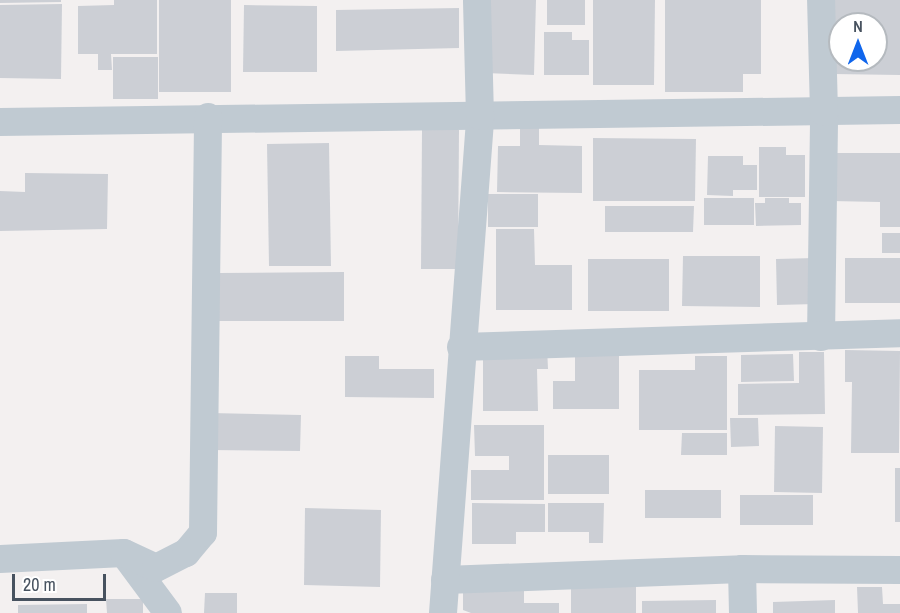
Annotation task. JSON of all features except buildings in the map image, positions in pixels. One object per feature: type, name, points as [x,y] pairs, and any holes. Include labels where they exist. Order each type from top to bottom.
[{"type":"street","points":[[443,613],[480,116],[477,0]]},
{"type":"street","points":[[821,0],[824,112],[821,338]]},
{"type":"street","points":[[0,122],[208,117],[900,110]]},
{"type":"street","points":[[0,560],[124,553],[156,568],[186,553],[203,533],[208,117]]},
{"type":"street","points":[[461,347],[821,338],[900,333]]},
{"type":"street","points":[[124,553],[168,613]]},
{"type":"street","points":[[445,580],[742,569],[900,570]]},
{"type":"street","points":[[742,569],[743,613]]}]
